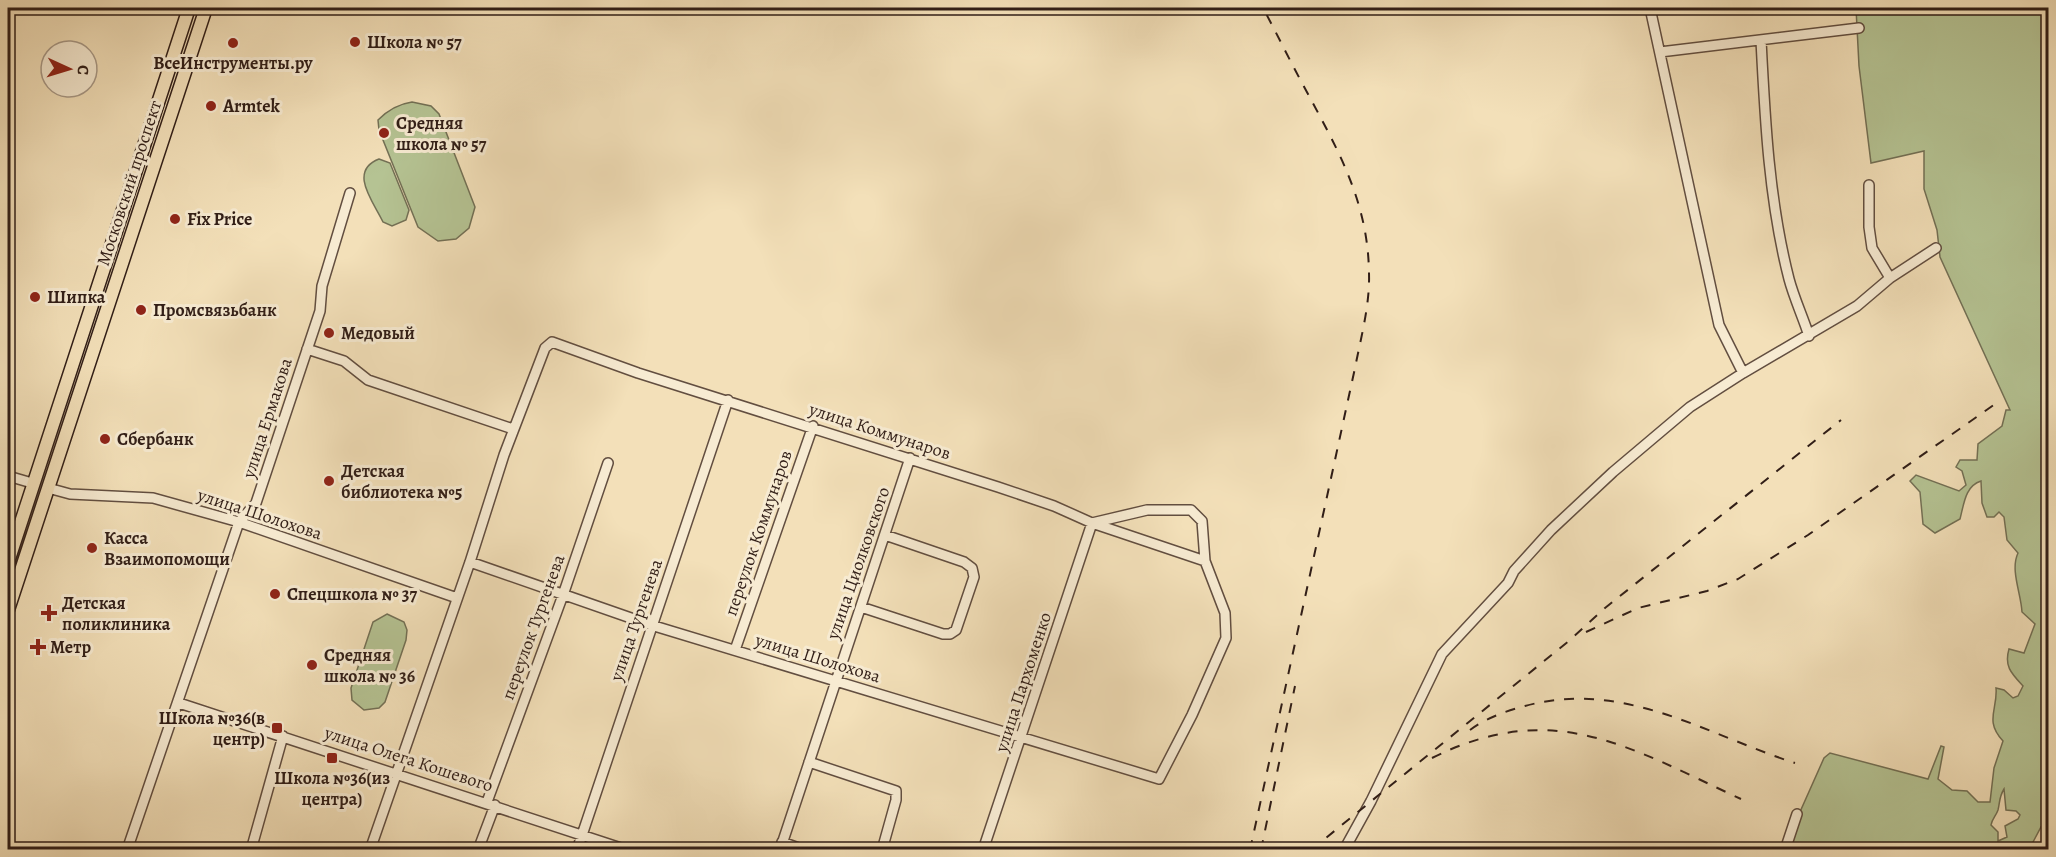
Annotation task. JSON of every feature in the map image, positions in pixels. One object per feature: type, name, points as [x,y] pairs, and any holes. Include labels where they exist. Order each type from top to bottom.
[{"type":"main road","name":"Московский проспект","points":[[8,562],[189,8]]},
{"type":"main road","name":"Московский проспект","points":[[8,610],[206,8]]},
{"type":"main road","points":[[32,483],[48,488]]},
{"type":"street","points":[[1650,8],[1719,325],[1743,373]]},
{"type":"street","points":[[1660,52],[1859,28]]},
{"type":"street","points":[[1761,40],[1766,135],[1776,220],[1790,281],[1809,336]]},
{"type":"street","points":[[1869,185],[1869,228],[1872,248],[1890,278]]},
{"type":"street","name":"улица Ермакова","points":[[127,849],[179,703],[239,522],[256,503],[320,312],[322,286],[350,193]]},
{"type":"street","points":[[1344,849],[1371,801],[1442,654],[1508,583],[1514,571],[1536,546],[1598,486],[1690,407],[1857,306],[1890,278],[1936,248]]},
{"type":"street","name":"улица Коммунаров","points":[[513,429],[545,348],[552,342],[1054,506],[1092,524],[1205,561]]},
{"type":"street","points":[[307,349],[344,361],[369,380],[513,429],[470,562],[370,849]]},
{"type":"street","name":"улица Тургенева","points":[[577,849],[728,400]]},
{"type":"street","name":"переулок Коммунаров","points":[[735,650],[813,426]]},
{"type":"street","name":"улица Циолковского","points":[[781,846],[910,458]]},
{"type":"street","name":"переулок Тургенева","points":[[478,849],[491,804],[608,463]]},
{"type":"street","points":[[8,477],[32,483]]},
{"type":"street","name":"улица Шолохова","points":[[48,488],[70,494],[143,495],[239,522],[457,598]]},
{"type":"street","points":[[1092,524],[1147,510],[1191,510],[1202,521],[1205,561]]},
{"type":"street","name":"улица Пархоменко","points":[[983,849],[1092,524]]},
{"type":"street","points":[[861,607],[943,634],[950,634],[957,630],[974,577],[972,568],[964,562],[885,535]]},
{"type":"street","name":"улица Шолохова","points":[[470,562],[651,625],[1159,779],[1192,715],[1226,638],[1225,613],[1205,561]]},
{"type":"street","name":"улица Олега Кошевого","points":[[179,703],[627,849]]},
{"type":"street","points":[[251,849],[283,736]]},
{"type":"street","points":[[808,762],[896,792],[896,800],[882,849]]},
{"type":"street","points":[[1785,849],[1797,814]]},
{"type":"street","points":[[781,846],[804,849]]},
{"type":"green space","points":[[1856,8],[2048,8],[2048,829],[2041,827],[2032,844],[2034,849],[1783,850],[1824,758],[1830,753],[1928,779],[1941,746],[1944,747],[1938,779],[1952,790],[1967,791],[1978,802],[1990,802],[1994,768],[2003,741],[1997,734],[1993,721],[1996,688],[2004,690],[2013,698],[2018,696],[2023,686],[2008,665],[2009,649],[2024,653],[2035,624],[2022,612],[2015,574],[2018,553],[2007,540],[2004,517],[1999,512],[1994,517],[1987,517],[1982,503],[1981,481],[1968,491],[1960,519],[1935,533],[1923,524],[1920,492],[1910,481],[1916,475],[1959,491],[1966,485],[1962,471],[1956,467],[1960,460],[1977,460],[1978,444],[2002,426],[2006,410],[2010,410],[1940,257],[1937,230],[1924,189],[1924,151],[1871,163],[1859,66]],"holes":[[[2004,789],[2006,810],[2016,811],[2020,815],[2018,819],[2005,826],[2007,837],[1998,841],[1998,832],[1991,825]]]},
{"type":"green space","points":[[412,102],[431,106],[439,114],[475,207],[469,228],[456,239],[438,241],[418,227],[379,130],[378,120],[389,110]]},
{"type":"green space","points":[[379,159],[390,163],[409,210],[406,220],[392,226],[383,222],[369,196],[364,179],[365,171],[370,164]]},
{"type":"green space","points":[[387,614],[404,622],[407,630],[406,640],[385,702],[379,708],[364,710],[352,700],[351,688],[373,622]]},
{"type":"railway","points":[[1250,850],[1365,321],[1369,285],[1367,246],[1356,196],[1326,127],[1263,8]]},
{"type":"railway","points":[[1586,632],[1638,608],[1707,591],[1738,579],[1808,535],[1998,402]]},
{"type":"railway","points":[[1311,850],[1570,640],[1605,608],[1841,420]]},
{"type":"railway","points":[[1261,850],[1295,686]]},
{"type":"railway","points":[[1470,730],[1496,715],[1525,706],[1561,700],[1596,699],[1663,714],[1795,763]]},
{"type":"railway","points":[[1432,758],[1476,740],[1516,732],[1554,731],[1591,736],[1627,748],[1663,762],[1741,799]]},
{"type":"place","name":"Школа № 57","points":[[355,42]]},
{"type":"place","name":"ВсеИнструменты.ру","points":[[233,43]]},
{"type":"place","name":"Armtek","points":[[211,106]]},
{"type":"place","name":"Средняя школа № 57","points":[[384,133]]},
{"type":"place","name":"Fix Price","points":[[175,219]]},
{"type":"place","name":"Шипка","points":[[35,297]]},
{"type":"place","name":"Промсвязьбанк","points":[[141,310]]},
{"type":"place","name":"Медовый","points":[[329,333]]},
{"type":"place","name":"Сбербанк","points":[[105,439]]},
{"type":"place","name":"Детская библиотека №5","points":[[329,481]]},
{"type":"place","name":"Касса Взаимопомощи","points":[[92,548]]},
{"type":"place","name":"Спецшкола № 37","points":[[275,594]]},
{"type":"place","name":"Детская поликлиника","points":[[49,613]]},
{"type":"place","name":"Метр","points":[[38,647]]},
{"type":"place","name":"Средняя школа № 36","points":[[312,665]]},
{"type":"place","name":"Школа №36(в центр)","points":[[277,728]]},
{"type":"place","name":"Школа №36(из центра)","points":[[332,758]]}]
